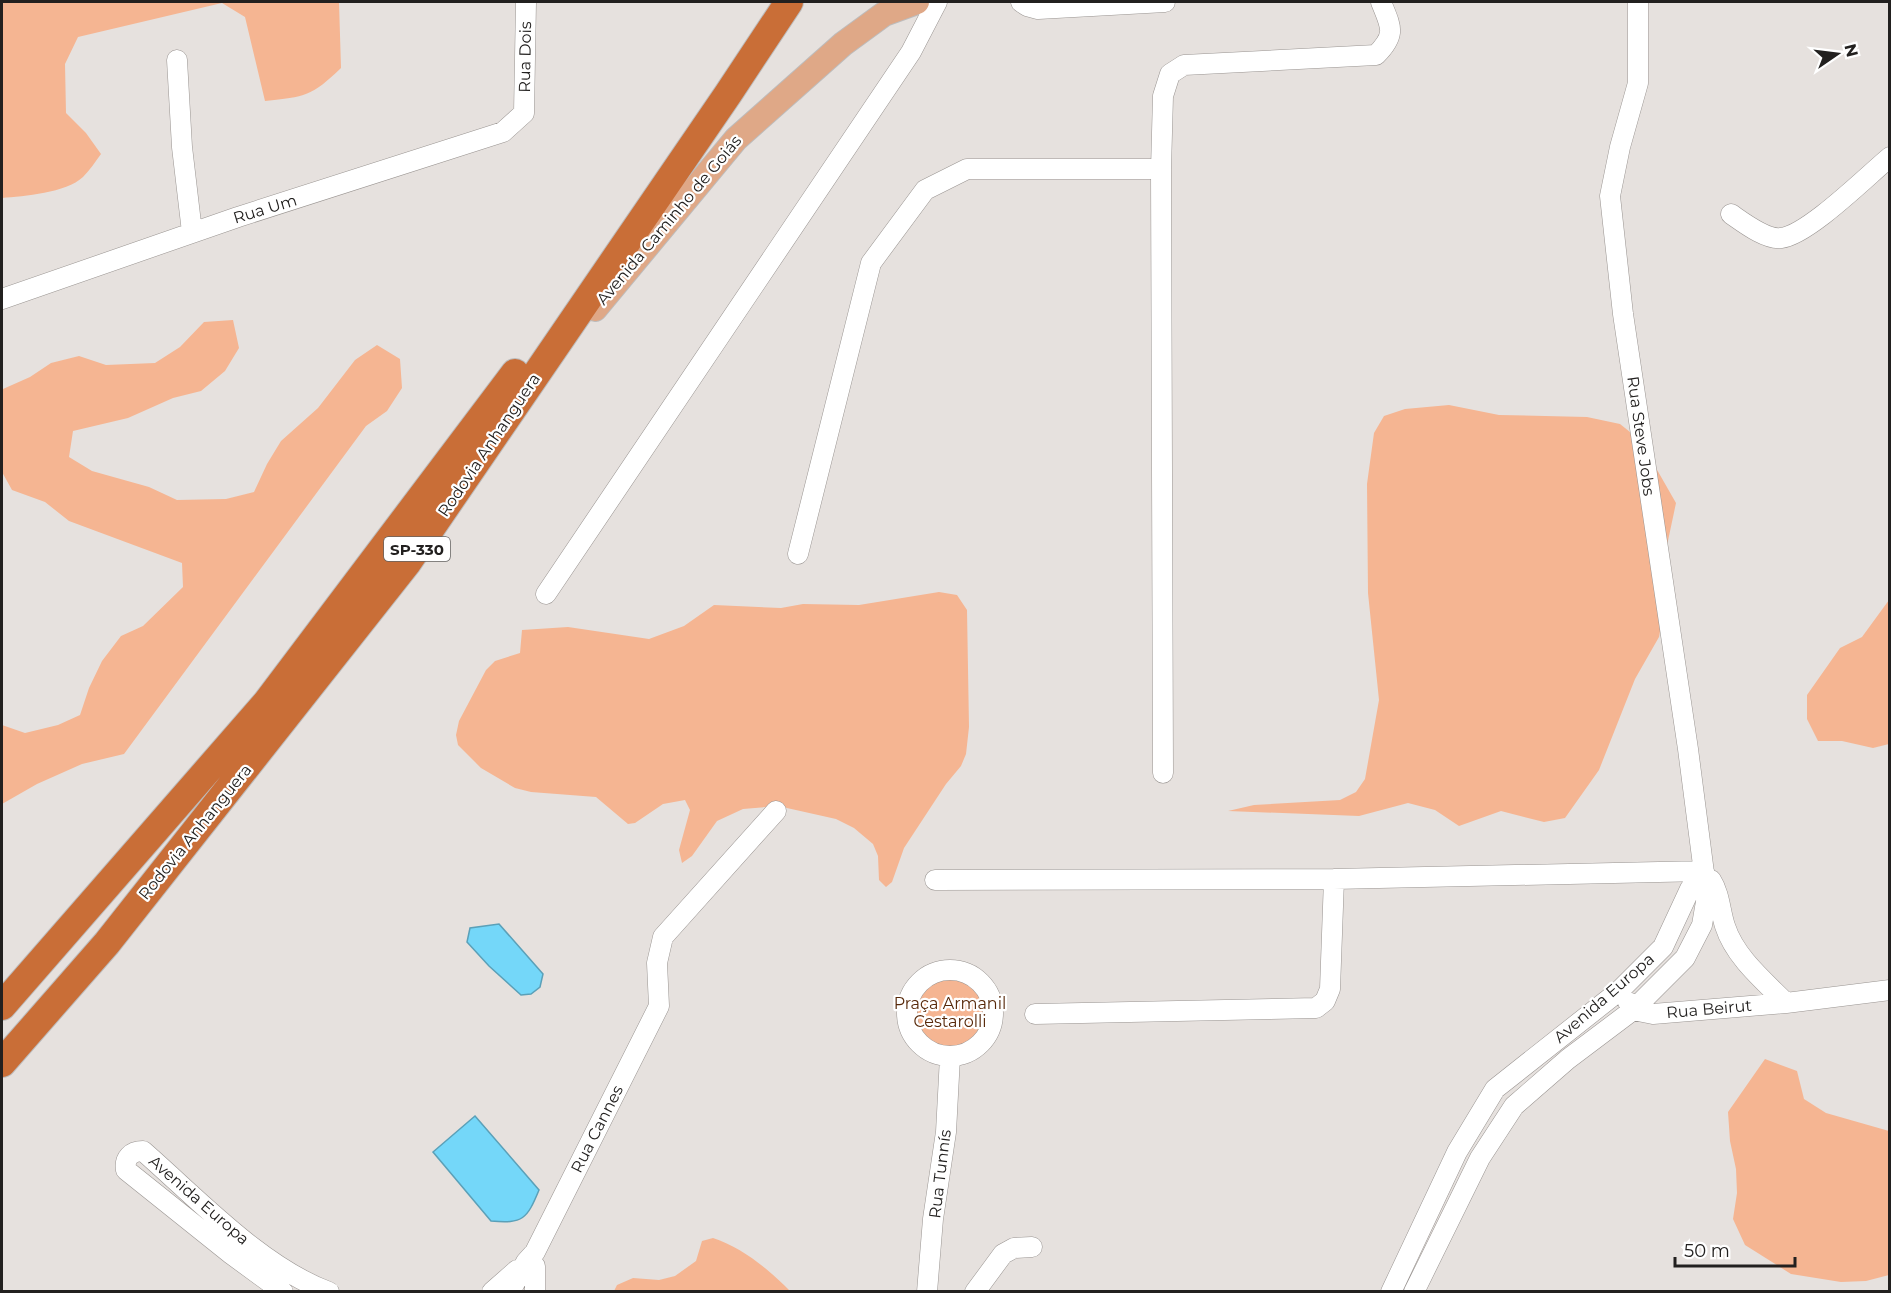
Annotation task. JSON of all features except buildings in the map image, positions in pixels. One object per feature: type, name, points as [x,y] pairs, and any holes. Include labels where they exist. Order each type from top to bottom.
[{"type":"highway","name":"Rodovia Anhanguera","points":[[2,1006],[274,692],[508,384],[714,83],[766,2]]},
{"type":"highway","name":"Rodovia Anhanguera","points":[[2,1063],[107,943],[407,564],[789,2]]},
{"type":"main road","name":"Avenida Caminho de Goiás","points":[[524,393],[736,139],[843,44],[884,14],[917,2]]},
{"type":"street","name":"Rua Dois","points":[[524,113],[526,2]]},
{"type":"street","points":[[546,594],[912,52],[937,2]]},
{"type":"street","points":[[1021,2],[1038,9],[1165,2]]},
{"type":"street","points":[[1163,773],[1161,169],[1163,96],[1170,74],[1184,65],[1376,55],[1389,43],[1391,26],[1381,2]]},
{"type":"street","name":"Rua Steve Jobs","points":[[1638,2],[1638,83],[1620,147],[1610,196],[1624,326],[1704,871]]},
{"type":"street","points":[[177,60],[182,147],[192,232]]},
{"type":"street","name":"Rua Um","points":[[2,298],[192,232],[503,132],[524,113]]},
{"type":"street","points":[[1731,214],[1756,231],[1781,238],[1808,227],[1890,157]]},
{"type":"street","points":[[798,554],[871,263],[925,190],[967,169],[1161,169]]},
{"type":"street","name":"Rua Cannes","points":[[510,1292],[532,1260],[659,1006],[657,963],[663,937],[776,811]]},
{"type":"street","points":[[935,880],[1334,879],[1704,871]]},
{"type":"street","name":"Avenida Europa","points":[[1391,1292],[1457,1152],[1495,1089],[1618,991],[1663,947],[1690,889],[1704,871]]},
{"type":"street","name":"Avenida Europa","points":[[1414,1292],[1480,1158],[1514,1107],[1568,1059],[1633,1010],[1685,958],[1702,925],[1707,897],[1704,871]]},
{"type":"street","name":"Rua Beirut","points":[[1704,871],[1716,887],[1725,927],[1739,955],[1786,1003]]},
{"type":"street","points":[[1035,1014],[1316,1008],[1325,1001],[1330,989],[1334,879]]},
{"type":"street","points":[[944,970],[958,970],[971,975],[982,984],[990,996],[994,1010],[987,1037],[977,1048],[950,1057],[936,1054],[919,1042],[908,1023],[907,1009],[911,995],[924,979],[944,970]]},
{"type":"street","name":"Rua Beirut","points":[[1633,1010],[1653,1014],[1786,1003],[1890,990]]},
{"type":"street","points":[[1618,991],[1633,1010]]},
{"type":"street","name":"Rua Tunnís","points":[[927,1292],[933,1220],[946,1132],[950,1057]]},
{"type":"street","name":"Avenida Europa","points":[[287,1286],[243,1239],[143,1151],[136,1151],[129,1155],[125,1162],[126,1170],[231,1254],[287,1286],[329,1292]]},
{"type":"street","points":[[975,1292],[1003,1254],[1014,1248],[1032,1247]]},
{"type":"street","points":[[492,1292],[532,1260]]},
{"type":"street","points":[[532,1260],[535,1292]]},
{"type":"street","name":"Rua Cannes","points":[[523,1292],[532,1260]]},
{"type":"green space","points":[[2,2],[339,2],[341,68],[307,94],[265,101],[245,17],[222,3],[78,37],[65,64],[66,113],[86,133],[101,154],[83,177],[66,187],[44,193],[2,198]]},
{"type":"green space","points":[[233,320],[239,348],[225,371],[201,391],[173,398],[128,418],[73,431],[69,457],[92,471],[149,487],[177,500],[226,499],[254,492],[281,441],[318,408],[355,360],[377,345],[400,359],[402,388],[387,411],[366,426],[124,754],[82,764],[37,784],[2,804],[2,725],[25,733],[58,725],[80,715],[89,688],[102,661],[121,636],[143,626],[183,587],[182,563],[69,521],[45,502],[12,490],[2,472],[2,391],[51,363],[79,356],[106,365],[155,363],[180,347],[204,322]]},
{"type":"green space","points":[[1449,405],[1499,415],[1587,417],[1620,424],[1640,440],[1676,503],[1662,569],[1663,615],[1659,637],[1635,679],[1599,770],[1565,818],[1544,822],[1501,811],[1459,826],[1435,810],[1408,803],[1359,816],[1228,811],[1254,805],[1340,800],[1356,792],[1365,779],[1379,700],[1368,593],[1367,484],[1374,433],[1384,416],[1405,409]]},
{"type":"green space","points":[[939,592],[957,595],[967,610],[969,727],[966,754],[961,766],[946,784],[904,848],[892,882],[886,887],[879,880],[878,856],[873,844],[854,828],[836,819],[778,806],[743,809],[717,821],[692,856],[682,863],[679,850],[690,810],[685,800],[663,804],[635,823],[628,824],[596,797],[531,792],[515,788],[481,768],[458,745],[456,735],[459,721],[486,670],[495,661],[520,653],[522,630],[568,627],[649,639],[684,626],[714,605],[781,608],[803,604],[859,605]]},
{"type":"green space","points":[[1889,600],[1889,744],[1873,748],[1842,741],[1818,741],[1807,719],[1807,695],[1840,648],[1862,637]]},
{"type":"green space","name":"Praça Armanil Cestarolli","points":[[943,975],[957,975],[971,981],[982,992],[988,1006],[985,1028],[977,1040],[957,1051],[943,1051],[929,1045],[918,1034],[912,1020],[912,1006],[918,992],[929,981]]},
{"type":"green space","points":[[1765,1059],[1797,1071],[1804,1099],[1826,1113],[1889,1131],[1889,1275],[1866,1281],[1841,1282],[1791,1274],[1745,1245],[1733,1219],[1737,1193],[1736,1169],[1730,1141],[1728,1112]]},
{"type":"green space","points":[[713,1238],[735,1247],[754,1260],[790,1291],[614,1291],[617,1285],[633,1278],[659,1280],[675,1276],[696,1261],[702,1241]]},
{"type":"water","points":[[499,924],[543,974],[540,987],[531,994],[521,995],[467,942],[470,928]]},
{"type":"water","points":[[475,1116],[539,1190],[531,1208],[522,1218],[510,1222],[491,1221],[433,1152]]}]
